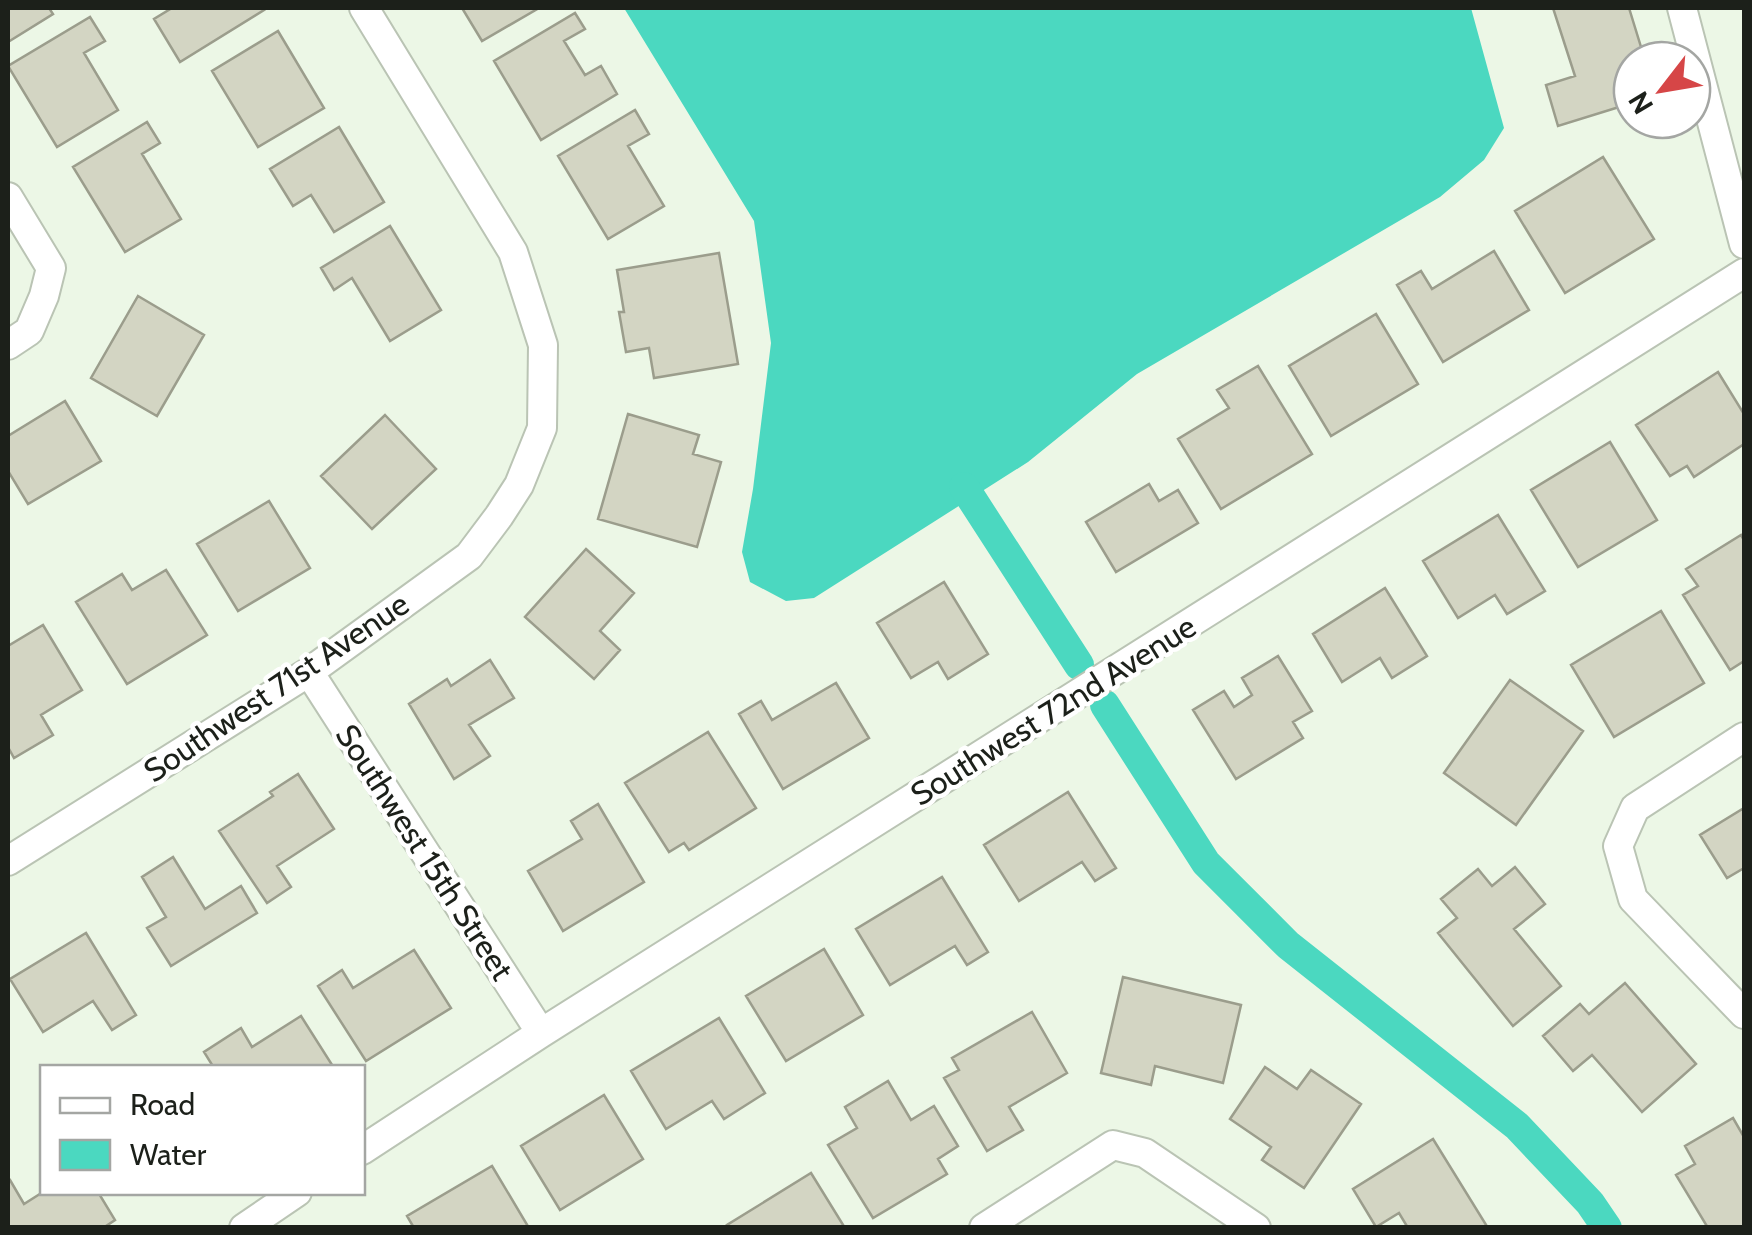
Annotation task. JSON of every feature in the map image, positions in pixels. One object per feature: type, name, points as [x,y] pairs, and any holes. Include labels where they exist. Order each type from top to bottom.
[{"type":"street","name":"Southwest 71st Avenue","points":[[8,861],[309,672],[469,556],[518,485],[542,428],[543,344],[513,252],[364,8]]},
{"type":"street","points":[[1682,8],[1744,244]]},
{"type":"street","points":[[8,198],[51,268],[29,331],[8,345]]},
{"type":"street","name":"Southwest 72nd Avenue","points":[[365,1148],[541,1032],[1744,273]]},
{"type":"street","name":"Southwest 15th Street","points":[[309,672],[541,1032]]},
{"type":"street","points":[[1744,736],[1635,808],[1618,846],[1633,900],[1744,1014]]},
{"type":"street","points":[[984,1228],[1113,1145],[1145,1153],[1256,1228]]},
{"type":"street","points":[[244,1228],[294,1195]]},
{"type":"water","points":[[624,8],[1471,8],[1504,128],[1484,160],[1440,197],[1137,374],[1028,462],[814,598],[786,601],[750,582],[742,552],[771,343],[754,221]]},
{"type":"building","points":[[8,8],[49,8],[53,14],[8,42]]},
{"type":"building","points":[[172,8],[264,10],[180,62],[154,19]]},
{"type":"building","points":[[462,8],[539,8],[482,41]]},
{"type":"building","points":[[1553,8],[1629,8],[1639,40],[1612,40],[1612,109],[1558,126],[1546,85],[1575,76]]},
{"type":"building","points":[[575,13],[585,29],[564,41],[585,75],[601,66],[617,94],[541,140],[494,61]]},
{"type":"building","points":[[90,17],[105,41],[84,53],[118,110],[57,147],[8,66]]},
{"type":"building","points":[[278,31],[324,108],[258,147],[212,71]]},
{"type":"building","points":[[635,110],[649,134],[628,146],[664,206],[608,239],[558,156]]},
{"type":"building","points":[[147,122],[160,143],[142,154],[181,219],[125,252],[73,167]]},
{"type":"building","points":[[339,127],[384,202],[334,232],[311,195],[293,206],[270,169]]},
{"type":"building","points":[[1603,157],[1654,239],[1565,293],[1515,211]]},
{"type":"building","points":[[390,226],[441,310],[390,341],[352,278],[334,290],[321,268]]},
{"type":"building","points":[[1494,251],[1529,310],[1443,362],[1397,285],[1421,271],[1432,289]]},
{"type":"building","points":[[719,253],[738,364],[654,378],[649,348],[626,352],[617,270]]},
{"type":"building","points":[[138,296],[204,335],[157,416],[91,378]]},
{"type":"building","points":[[1376,314],[1418,384],[1331,436],[1289,366]]},
{"type":"building","points":[[1258,366],[1312,454],[1221,509],[1178,439],[1229,408],[1217,390]]},
{"type":"building","points":[[1718,372],[1744,414],[1744,444],[1694,477],[1687,466],[1670,476],[1636,425]]},
{"type":"building","points":[[65,401],[101,461],[28,504],[8,471],[8,436]]},
{"type":"building","points":[[628,414],[699,435],[693,454],[721,462],[697,547],[598,519]]},
{"type":"building","points":[[385,415],[436,469],[372,529],[321,476]]},
{"type":"building","points":[[1610,442],[1657,520],[1578,567],[1531,490]]},
{"type":"building","points":[[1149,484],[1159,501],[1178,490],[1198,523],[1116,572],[1086,522]]},
{"type":"building","points":[[269,501],[310,568],[238,611],[197,544]]},
{"type":"building","points":[[1498,515],[1545,591],[1507,614],[1495,595],[1458,618],[1423,561]]},
{"type":"building","points":[[1741,535],[1744,661],[1730,670],[1683,595],[1698,586],[1686,569]]},
{"type":"building","points":[[586,549],[634,593],[600,631],[620,650],[594,679],[525,617]]},
{"type":"building","points":[[166,570],[207,635],[127,684],[76,602],[122,574],[132,590]]},
{"type":"building","points":[[944,582],[988,654],[948,679],[938,662],[911,678],[877,623]]},
{"type":"building","points":[[1385,588],[1427,656],[1392,678],[1380,658],[1342,682],[1313,634]]},
{"type":"building","points":[[1661,611],[1704,683],[1614,737],[1571,665]]},
{"type":"building","points":[[43,625],[82,690],[41,715],[53,735],[14,758],[8,747],[8,646]]},
{"type":"building","points":[[1278,656],[1312,711],[1293,722],[1303,738],[1236,779],[1193,710],[1224,691],[1234,707],[1252,695],[1242,678]]},
{"type":"building","points":[[490,660],[514,698],[469,725],[490,756],[454,779],[409,704],[447,679],[451,686]]},
{"type":"building","points":[[1510,680],[1583,731],[1516,825],[1444,773]]},
{"type":"building","points":[[836,683],[869,738],[783,789],[739,714],[761,701],[772,720]]},
{"type":"building","points":[[708,732],[756,808],[689,850],[684,843],[669,852],[625,783]]},
{"type":"building","points":[[298,774],[334,829],[277,866],[291,887],[267,903],[219,831],[273,796],[270,792]]},
{"type":"building","points":[[1068,792],[1116,868],[1095,881],[1082,862],[1019,901],[984,845]]},
{"type":"building","points":[[598,804],[644,882],[563,931],[528,871],[582,839],[571,821]]},
{"type":"building","points":[[1744,808],[1744,868],[1727,878],[1700,835]]},
{"type":"building","points":[[173,857],[205,909],[241,886],[257,913],[171,966],[147,928],[166,917],[142,877]]},
{"type":"building","points":[[1515,867],[1545,904],[1514,929],[1561,986],[1513,1026],[1438,933],[1457,918],[1441,899],[1478,869],[1492,886]]},
{"type":"building","points":[[942,877],[988,952],[967,965],[955,946],[890,985],[856,929]]},
{"type":"building","points":[[86,933],[136,1015],[112,1030],[93,1001],[43,1032],[10,979]]},
{"type":"building","points":[[824,949],[863,1015],[786,1061],[746,996]]},
{"type":"building","points":[[414,950],[451,1008],[366,1061],[318,986],[342,970],[353,988]]},
{"type":"building","points":[[1123,977],[1241,1005],[1223,1083],[1155,1066],[1151,1085],[1101,1073]]},
{"type":"building","points":[[1625,983],[1696,1064],[1642,1112],[1592,1055],[1573,1071],[1543,1036],[1580,1004],[1589,1014]]},
{"type":"building","points":[[1032,1012],[1067,1073],[1009,1107],[1023,1130],[987,1151],[944,1078],[959,1070],[952,1058]]},
{"type":"building","points":[[301,1016],[332,1065],[212,1065],[204,1052],[241,1028],[252,1047]]},
{"type":"building","points":[[719,1018],[765,1093],[724,1119],[712,1101],[666,1129],[631,1071]]},
{"type":"building","points":[[1265,1067],[1297,1089],[1311,1070],[1361,1104],[1304,1188],[1262,1160],[1271,1147],[1230,1119]]},
{"type":"building","points":[[888,1081],[911,1120],[934,1106],[958,1146],[938,1159],[947,1174],[873,1218],[828,1145],[857,1128],[845,1107]]},
{"type":"building","points":[[604,1095],[643,1159],[560,1210],[521,1146]]},
{"type":"building","points":[[1733,1118],[1744,1137],[1744,1228],[1708,1228],[1676,1175],[1695,1164],[1685,1146]]},
{"type":"building","points":[[1433,1139],[1488,1228],[1408,1228],[1399,1213],[1376,1227],[1353,1189]]},
{"type":"building","points":[[492,1166],[529,1228],[414,1228],[407,1216]]},
{"type":"building","points":[[811,1173],[845,1228],[727,1225]]},
{"type":"building","points":[[8,1181],[24,1204],[40,1194],[100,1195],[115,1220],[103,1228],[8,1228]]},
{"type":"waterway","points":[[964,487],[1079,665]]},
{"type":"waterway","points":[[1105,705],[1206,863],[1288,945],[1517,1126],[1590,1203],[1607,1228]]}]
